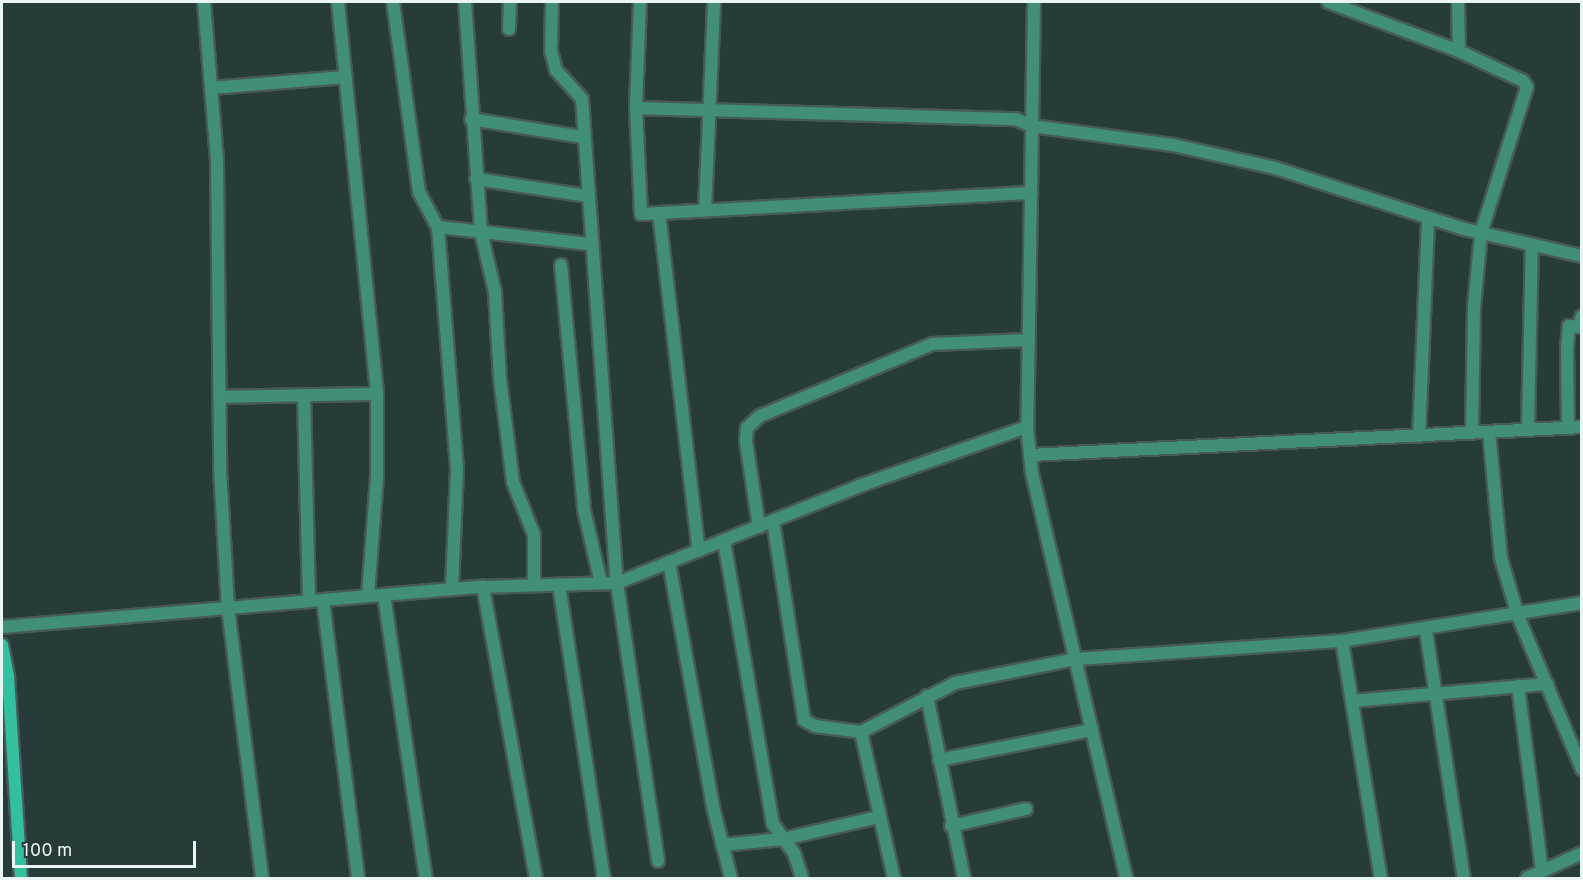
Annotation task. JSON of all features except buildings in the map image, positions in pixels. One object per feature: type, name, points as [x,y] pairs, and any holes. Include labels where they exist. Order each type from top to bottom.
[{"type":"street","points":[[204,2],[217,161],[220,470],[228,608],[262,879]]},
{"type":"street","points":[[338,2],[377,394],[377,476],[368,596]]},
{"type":"street","points":[[393,2],[419,192],[438,227],[457,469],[452,590]]},
{"type":"street","points":[[465,2],[471,119],[481,232],[495,292],[500,379],[513,482],[534,535],[534,585]]},
{"type":"street","points":[[509,29],[510,2]]},
{"type":"street","points":[[552,2],[551,51],[556,70],[582,99],[582,137],[617,583],[658,861]]},
{"type":"street","points":[[640,2],[636,108],[641,214],[1031,193]]},
{"type":"street","points":[[705,210],[714,2]]},
{"type":"street","points":[[1034,2],[1027,427],[1030,455],[1126,879]]},
{"type":"street","points":[[1328,2],[1459,51],[1522,81],[1527,87],[1481,233],[1474,307],[1472,433]]},
{"type":"street","points":[[1458,2],[1459,51]]},
{"type":"street","points":[[211,88],[346,77]]},
{"type":"street","points":[[636,108],[711,112],[1016,119],[1032,126],[1173,145],[1275,168],[1481,233],[1581,256]]},
{"type":"street","points":[[471,119],[582,137]]},
{"type":"street","points":[[476,179],[587,196]]},
{"type":"street","points":[[659,213],[699,551]]},
{"type":"street","points":[[1419,436],[1428,217]]},
{"type":"street","points":[[438,227],[590,244]]},
{"type":"street","points":[[1528,430],[1532,246]]},
{"type":"street","points":[[561,265],[584,510],[601,583]]},
{"type":"street","points":[[1568,428],[1569,326],[1579,327],[1581,316]]},
{"type":"street","points":[[759,527],[746,441],[747,428],[760,416],[932,344],[1028,340]]},
{"type":"street","points":[[220,397],[377,394]]},
{"type":"street","points":[[304,395],[309,601]]},
{"type":"street","points":[[2,627],[483,587],[617,583],[859,486],[1027,427]]},
{"type":"street","points":[[1030,455],[1581,427]]},
{"type":"street","points":[[1489,432],[1501,558],[1518,616],[1581,769]]},
{"type":"street","points":[[773,521],[804,720],[815,726],[861,732],[927,696],[955,684],[1075,659],[1342,641],[1426,631],[1581,603]]},
{"type":"street","points":[[724,541],[773,824],[794,853],[802,879]]},
{"type":"street","points":[[669,562],[731,879]]},
{"type":"street","points":[[559,585],[604,879]]},
{"type":"street","points":[[483,587],[536,879]]},
{"type":"street","points":[[384,595],[426,879]]},
{"type":"street","points":[[323,600],[358,879]]},
{"type":"street","points":[[1426,631],[1464,879]]},
{"type":"street","points":[[1342,641],[1381,879]]},
{"type":"street","points":[[2,645],[8,677],[21,879]]},
{"type":"street","points":[[1352,701],[1435,691],[1547,684]]},
{"type":"street","points":[[1518,686],[1542,871]]},
{"type":"street","points":[[927,696],[951,826],[964,879]]},
{"type":"street","points":[[939,760],[1092,730]]},
{"type":"street","points":[[861,732],[878,817],[894,879]]},
{"type":"street","points":[[951,826],[1026,809]]},
{"type":"street","points":[[723,845],[783,839],[878,817]]},
{"type":"street","points":[[1527,879],[1581,853]]}]
